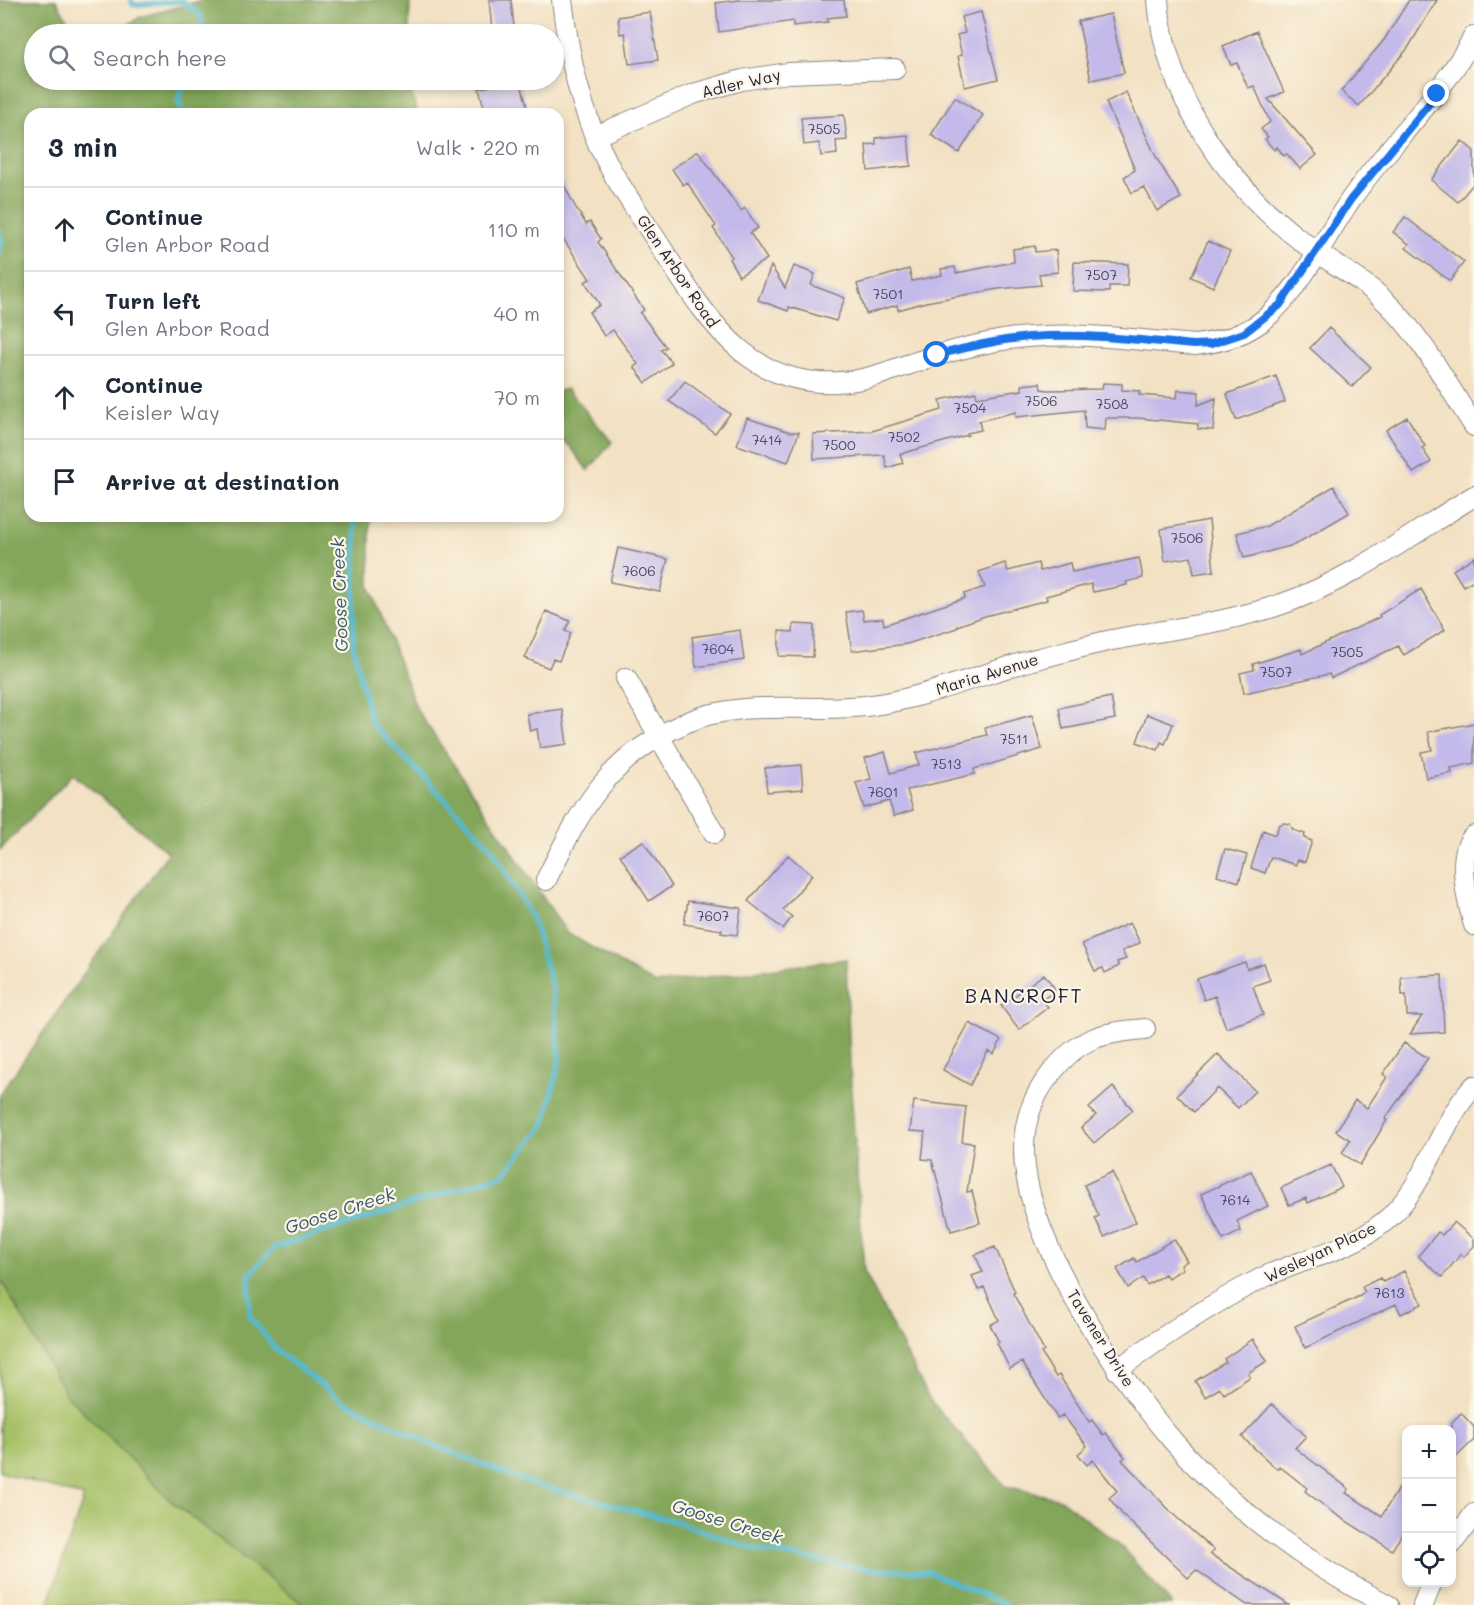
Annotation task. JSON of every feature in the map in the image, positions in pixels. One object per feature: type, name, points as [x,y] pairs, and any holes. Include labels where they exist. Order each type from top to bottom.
[{"type":"street","name":"Glen Arbor Road","points":[[562,0],[573,71],[608,165],[717,330],[744,354],[773,370],[806,380],[834,382],[862,379],[947,352],[998,341],[1047,336],[1211,344],[1244,333],[1268,316],[1294,286],[1358,190],[1437,94],[1474,36]]},
{"type":"street","points":[[1158,0],[1168,51],[1183,95],[1206,138],[1232,176],[1271,217],[1388,303],[1412,331],[1474,426]]},
{"type":"street","name":"Adler Way","points":[[596,136],[693,94],[742,80],[788,73],[895,69]]},
{"type":"street","name":"Maria Avenue","points":[[546,880],[590,797],[628,757],[685,723],[724,711],[822,709],[872,705],[899,700],[1023,662],[1108,641],[1226,619],[1282,604],[1336,581],[1474,496]]},
{"type":"street","points":[[626,678],[714,833]]},
{"type":"street","points":[[1474,836],[1469,840],[1465,855],[1465,885],[1474,925]]},
{"type":"street","name":"Tavener Drive","points":[[1145,1029],[1107,1032],[1092,1037],[1060,1061],[1038,1092],[1027,1120],[1024,1140],[1027,1183],[1045,1237],[1072,1294],[1117,1370],[1174,1442],[1228,1496],[1291,1547],[1346,1583],[1388,1605]]},
{"type":"street","name":"Wesleyan Place","points":[[1117,1370],[1199,1313],[1260,1279],[1352,1241],[1385,1221],[1408,1196],[1446,1125],[1474,1086]]},
{"type":"street","points":[[1456,1539],[1474,1514]]},
{"type":"street","points":[[1423,1605],[1430,1587]]},
{"type":"green space","points":[[0,0],[56,0],[70,24],[24,24],[24,90],[410,90],[416,108],[24,108],[24,522],[370,522],[370,586],[417,710],[567,933],[655,984],[846,959],[851,1089],[864,1271],[930,1400],[1005,1486],[1060,1499],[1119,1544],[1172,1605],[304,1605],[171,1501],[65,1393],[0,1278],[0,1094],[168,853],[73,774],[0,850]]},
{"type":"green space","points":[[203,0],[410,0],[409,24],[129,24],[140,17]]},
{"type":"green space","points":[[567,389],[612,442],[588,471],[570,446],[564,442],[564,390]]},
{"type":"green space","points":[[0,1278],[66,1393],[171,1501],[304,1605],[48,1605],[84,1497],[0,1472]]},
{"type":"building","points":[[489,0],[511,0],[514,24],[491,24]]},
{"type":"building","points":[[738,0],[844,0],[846,16],[827,18],[828,22],[793,26],[793,21],[719,32],[716,3]]},
{"type":"building","points":[[1409,0],[1437,0],[1408,48],[1359,106],[1341,91],[1384,40]]},
{"type":"building","points":[[650,12],[658,60],[629,64],[625,33],[620,34],[618,17]]},
{"type":"building","points":[[981,12],[998,79],[965,87],[958,56],[962,55],[957,35],[965,33],[961,17]]},
{"type":"building","points":[[1111,14],[1124,73],[1091,80],[1078,21]]},
{"type":"building","points":[[1257,31],[1284,92],[1268,99],[1317,155],[1300,169],[1287,154],[1284,156],[1277,147],[1274,150],[1265,139],[1268,137],[1261,129],[1270,122],[1254,86],[1248,88],[1237,63],[1231,65],[1223,46]]},
{"type":"building","points":[[479,90],[523,90],[527,108],[484,108]]},
{"type":"building","points":[[1126,92],[1157,159],[1181,198],[1157,211],[1144,187],[1132,193],[1124,177],[1135,170],[1106,102]]},
{"type":"building","points":[[955,97],[983,115],[959,153],[931,135]]},
{"type":"building","points":[[844,115],[847,140],[836,141],[837,154],[821,156],[819,143],[804,145],[801,118]]},
{"type":"building","points":[[908,135],[911,166],[868,171],[866,145],[876,144],[876,138]]},
{"type":"building","points":[[1462,141],[1474,151],[1474,183],[1458,202],[1431,180]]},
{"type":"building","points":[[698,151],[741,211],[745,208],[758,228],[750,233],[767,259],[739,276],[729,259],[732,257],[713,228],[716,226],[687,182],[683,185],[672,169]]},
{"type":"building","points":[[564,185],[586,224],[590,222],[601,239],[598,242],[644,310],[640,313],[666,347],[661,350],[672,363],[646,383],[634,367],[638,364],[613,330],[604,336],[589,312],[600,305],[585,282],[590,279],[564,240]]},
{"type":"building","points":[[1405,217],[1464,262],[1450,281],[1406,248],[1409,244],[1393,232]]},
{"type":"building","points":[[1208,241],[1230,251],[1213,287],[1191,277]]},
{"type":"building","points":[[1035,246],[1035,252],[1056,250],[1058,272],[1039,274],[1041,285],[998,289],[926,302],[898,310],[897,305],[866,314],[857,284],[909,269],[912,281],[942,275],[941,269],[955,267],[956,273],[1014,262],[1013,249]]},
{"type":"building","points":[[1074,262],[1128,264],[1127,286],[1109,286],[1109,292],[1073,291]]},
{"type":"building","points":[[771,266],[785,288],[794,266],[815,274],[811,285],[845,298],[836,321],[789,307],[788,311],[758,300]]},
{"type":"building","points":[[1329,328],[1371,367],[1352,387],[1310,348]]},
{"type":"building","points":[[1276,376],[1285,402],[1236,420],[1227,394]]},
{"type":"building","points":[[685,381],[730,414],[715,433],[669,401]]},
{"type":"building","points":[[1040,383],[1041,389],[1048,390],[1102,389],[1103,383],[1122,384],[1122,390],[1140,391],[1139,395],[1177,398],[1178,390],[1199,392],[1198,405],[1216,398],[1213,430],[1198,429],[1198,424],[1138,418],[1106,418],[1105,430],[1085,428],[1084,410],[1016,417],[1016,412],[979,421],[981,430],[967,433],[968,435],[900,454],[903,463],[887,468],[884,455],[814,459],[813,434],[872,431],[942,410],[940,400],[976,392],[977,397],[1022,390],[1022,385]]},
{"type":"building","points":[[1407,417],[1425,446],[1422,448],[1431,462],[1413,473],[1386,430]]},
{"type":"building","points":[[747,418],[790,432],[799,432],[788,462],[737,445]]},
{"type":"building","points":[[1334,486],[1349,513],[1294,545],[1244,558],[1237,533],[1267,526]]},
{"type":"building","points":[[1209,520],[1214,571],[1194,574],[1191,557],[1165,561],[1161,529]]},
{"type":"building","points":[[618,548],[668,559],[660,592],[610,582]]},
{"type":"building","points":[[1474,557],[1474,580],[1463,586],[1453,570]]},
{"type":"building","points":[[1139,558],[1143,578],[1126,582],[1127,585],[1093,592],[1091,584],[1046,596],[1047,600],[985,616],[957,626],[957,628],[907,644],[852,651],[846,612],[862,610],[864,620],[883,618],[884,625],[965,598],[964,594],[985,587],[979,572],[1005,563],[1008,571],[1038,563],[1040,571],[1070,563],[1072,572]]},
{"type":"building","points":[[1421,589],[1445,630],[1404,655],[1398,646],[1331,678],[1329,674],[1244,693],[1240,673],[1254,670],[1253,664],[1301,649],[1302,654],[1380,617],[1379,615]]},
{"type":"building","points":[[546,611],[570,621],[565,631],[571,633],[559,661],[553,659],[549,668],[525,658]]},
{"type":"building","points":[[794,624],[814,625],[813,657],[779,656],[779,631],[793,632]]},
{"type":"building","points":[[740,630],[744,660],[696,667],[692,637]]},
{"type":"building","points":[[1111,697],[1115,719],[1063,729],[1059,708]]},
{"type":"building","points":[[562,709],[567,744],[540,748],[537,729],[530,731],[527,714]]},
{"type":"building","points":[[1147,714],[1173,724],[1165,744],[1161,742],[1158,750],[1137,742]]},
{"type":"building","points":[[1032,715],[1042,749],[974,769],[975,774],[907,790],[913,810],[894,816],[889,801],[864,808],[856,783],[871,779],[865,758],[885,752],[891,773],[919,765],[916,753],[987,735],[985,728]]},
{"type":"building","points":[[1474,723],[1474,763],[1451,768],[1452,773],[1426,778],[1421,752],[1432,750],[1428,732]]},
{"type":"building","points":[[801,765],[803,789],[767,792],[765,768]]},
{"type":"building","points":[[1290,824],[1293,830],[1305,834],[1304,838],[1312,841],[1305,862],[1297,860],[1296,865],[1271,857],[1265,873],[1251,868],[1263,830],[1275,835],[1279,825]]},
{"type":"building","points":[[643,841],[672,886],[649,901],[620,855]]},
{"type":"building","points":[[1225,849],[1247,855],[1239,882],[1217,875]]},
{"type":"building","points":[[788,855],[812,875],[783,910],[792,917],[783,929],[748,901]]},
{"type":"building","points":[[688,901],[741,908],[737,935],[721,933],[722,930],[684,924]]},
{"type":"building","points":[[1130,923],[1140,943],[1122,951],[1126,959],[1117,962],[1119,966],[1105,973],[1103,968],[1095,971],[1082,944]]},
{"type":"building","points":[[1245,962],[1247,969],[1264,963],[1270,980],[1253,986],[1263,1015],[1226,1028],[1215,996],[1204,1000],[1197,979]]},
{"type":"building","points":[[1044,974],[1056,990],[1042,1000],[1048,1007],[1019,1030],[1001,1006]]},
{"type":"building","points":[[1442,975],[1444,1032],[1410,1034],[1422,1016],[1407,1016],[1406,995],[1402,995],[1401,977]]},
{"type":"building","points":[[969,1023],[1001,1040],[994,1054],[988,1051],[970,1085],[943,1070]]},
{"type":"building","points":[[1404,1043],[1428,1058],[1385,1119],[1387,1120],[1360,1165],[1342,1153],[1350,1140],[1336,1131],[1355,1100],[1367,1108],[1387,1077],[1383,1074]]},
{"type":"building","points":[[1218,1054],[1255,1091],[1238,1108],[1217,1088],[1194,1112],[1177,1095]]},
{"type":"building","points":[[1113,1087],[1133,1110],[1094,1143],[1081,1128],[1096,1115],[1089,1108]]},
{"type":"building","points":[[914,1101],[966,1107],[962,1142],[974,1143],[967,1192],[972,1191],[980,1223],[951,1231],[932,1160],[922,1159],[925,1132],[910,1131]]},
{"type":"building","points":[[1331,1165],[1342,1187],[1308,1203],[1306,1198],[1289,1205],[1281,1188]]},
{"type":"building","points":[[1251,1171],[1268,1206],[1237,1221],[1241,1231],[1223,1240],[1201,1194]]},
{"type":"building","points":[[1112,1172],[1136,1222],[1104,1237],[1095,1218],[1099,1216],[1084,1185]]},
{"type":"building","points":[[1454,1222],[1474,1239],[1474,1246],[1464,1257],[1461,1254],[1442,1277],[1418,1256],[1438,1232],[1442,1235]]},
{"type":"building","points":[[1174,1239],[1187,1261],[1181,1265],[1183,1269],[1168,1278],[1165,1274],[1147,1285],[1143,1278],[1128,1288],[1117,1269],[1134,1258],[1137,1262]]},
{"type":"building","points":[[995,1247],[1015,1292],[1013,1293],[1044,1351],[1041,1353],[1056,1377],[1059,1375],[1089,1422],[1092,1420],[1103,1435],[1106,1433],[1125,1457],[1122,1460],[1175,1516],[1214,1550],[1210,1554],[1289,1605],[1247,1605],[1196,1570],[1188,1578],[1122,1514],[1109,1498],[1117,1491],[1093,1460],[1087,1465],[1078,1454],[1087,1446],[1063,1415],[1057,1418],[1022,1362],[1010,1369],[997,1343],[999,1342],[990,1325],[999,1320],[984,1287],[978,1290],[972,1276],[983,1272],[975,1255]]},
{"type":"building","points":[[1404,1271],[1422,1304],[1401,1314],[1396,1304],[1305,1348],[1295,1326],[1360,1296],[1365,1292],[1362,1287],[1380,1278],[1383,1282]]},
{"type":"building","points":[[1253,1339],[1267,1361],[1248,1373],[1250,1377],[1224,1394],[1220,1388],[1205,1397],[1195,1381],[1226,1362],[1224,1359]]},
{"type":"building","points":[[1272,1404],[1306,1436],[1295,1448],[1349,1489],[1346,1493],[1382,1516],[1402,1482],[1402,1534],[1392,1550],[1332,1512],[1305,1491],[1307,1488],[1279,1466],[1277,1469],[1242,1437]]},
{"type":"building","points":[[1461,1413],[1474,1427],[1474,1440],[1456,1457],[1456,1425],[1452,1425]]},
{"type":"waterway","name":"Goose Creek","points":[[131,0],[133,5],[182,1],[201,15],[202,24]]},
{"type":"waterway","name":"Goose Creek","points":[[181,90],[178,101],[181,108]]},
{"type":"waterway","name":"Goose Creek","points":[[0,233],[2,242],[0,251]]},
{"type":"waterway","name":"Goose Creek","points":[[354,522],[356,536],[353,646],[371,723],[491,847],[532,918],[552,987],[560,1059],[544,1125],[504,1174],[274,1248],[249,1275],[250,1317],[277,1351],[341,1400],[432,1445],[536,1485],[678,1522],[757,1550],[868,1569],[929,1572],[1006,1605]]},
{"type":"district","name":"BANCROFT","points":[[1024,996]]},
{"type":"route","points":[[937,355],[998,341],[1047,336],[1101,337],[1195,345],[1211,344],[1244,333],[1280,305],[1351,199],[1385,154],[1437,94]]}]
